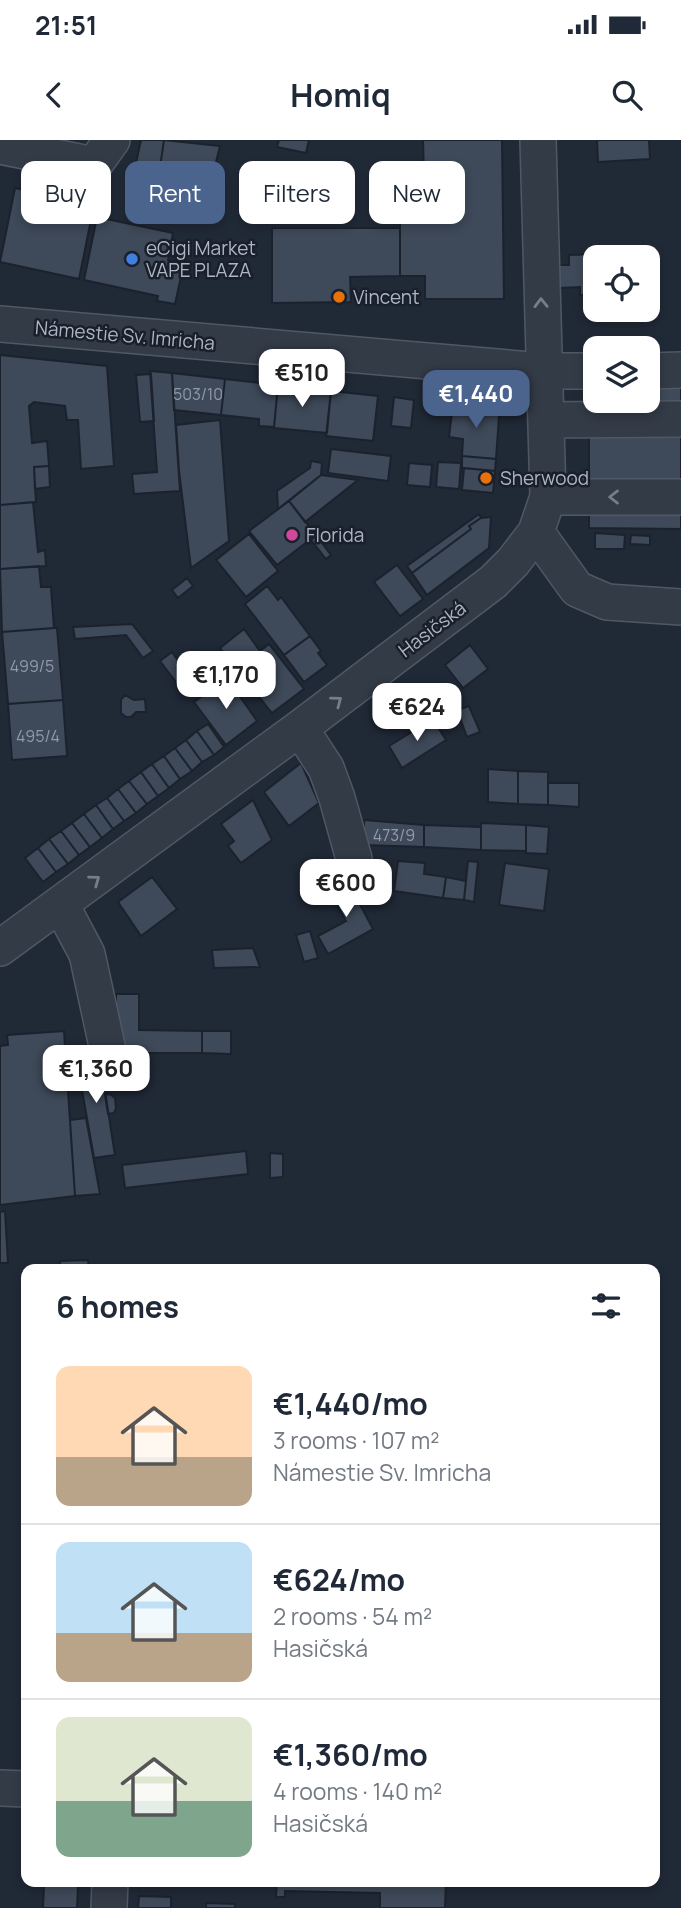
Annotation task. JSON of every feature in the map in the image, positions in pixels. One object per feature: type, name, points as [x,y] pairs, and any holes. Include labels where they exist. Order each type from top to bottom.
[{"type":"street","points":[[0,146],[94,165],[112,140]]},
{"type":"street","name":"Hasičská","points":[[0,948],[300,728],[493,582],[513,562],[536,532],[548,497],[537,140]]},
{"type":"street","name":"Námestie Sv. Imricha","points":[[0,324],[543,371],[583,371]]},
{"type":"street","points":[[660,371],[681,370]]},
{"type":"street","points":[[546,420],[681,419]]},
{"type":"street","points":[[548,497],[681,497]]},
{"type":"street","points":[[536,532],[577,589],[607,601],[681,607]]},
{"type":"street","points":[[300,728],[326,768],[341,808],[354,859]]},
{"type":"street","points":[[61,905],[87,954],[107,1046]]},
{"type":"street","points":[[0,1788],[21,1789]]},
{"type":"street","points":[[109,1908],[110,1887]]},
{"type":"building","points":[[141,140],[164,140],[161,161],[136,161]]},
{"type":"building","points":[[164,140],[220,146],[216,161],[161,161]]},
{"type":"building","points":[[279,140],[309,140],[306,153],[277,147]]},
{"type":"building","points":[[423,140],[502,140],[504,299],[425,299],[425,276],[400,276],[400,224],[465,224],[465,161],[424,161]]},
{"type":"building","points":[[597,140],[649,140],[650,159],[598,162]]},
{"type":"building","points":[[15,188],[21,189],[21,224],[90,224],[79,279],[0,262]]},
{"type":"building","points":[[111,220],[173,233],[168,260],[184,263],[175,304],[157,301],[158,296],[84,280],[96,224],[111,224]]},
{"type":"building","points":[[272,228],[400,228],[400,276],[350,277],[351,302],[272,303]]},
{"type":"building","points":[[569,255],[583,255],[583,295],[580,295],[580,287],[559,288],[559,265],[569,265]]},
{"type":"building","points":[[0,355],[107,366],[114,466],[81,469],[78,420],[67,420],[65,406],[34,402],[29,406],[32,443],[47,441],[49,466],[34,467],[36,502],[0,505]]},
{"type":"building","points":[[150,371],[172,373],[180,491],[134,494],[132,474],[157,472]]},
{"type":"building","points":[[172,373],[225,379],[221,415],[174,410]]},
{"type":"building","points":[[151,374],[154,421],[140,422],[136,375]]},
{"type":"building","points":[[225,379],[278,385],[274,427],[259,426],[259,419],[221,415]]},
{"type":"building","points":[[660,381],[681,382],[681,529],[589,528],[589,413],[660,413]]},
{"type":"building","points":[[278,385],[331,391],[327,433],[274,428]]},
{"type":"building","points":[[331,391],[378,396],[373,441],[326,436]]},
{"type":"building","points":[[394,397],[414,400],[411,428],[391,426]]},
{"type":"building","points":[[453,404],[493,408],[499,416],[496,459],[462,456],[463,439],[449,437]]},
{"type":"building","points":[[220,420],[229,541],[191,568],[176,425]]},
{"type":"building","points":[[331,449],[391,456],[388,481],[328,473]]},
{"type":"building","points":[[462,456],[496,459],[495,471],[462,468]]},
{"type":"building","points":[[311,461],[322,463],[321,475],[278,509],[277,491],[310,468]]},
{"type":"building","points":[[438,462],[461,463],[459,489],[436,487]]},
{"type":"building","points":[[409,463],[432,465],[430,487],[407,485]]},
{"type":"building","points":[[49,466],[50,487],[35,489],[34,467]]},
{"type":"building","points":[[464,468],[495,471],[493,493],[462,490]]},
{"type":"building","points":[[321,475],[358,480],[305,522],[289,501]]},
{"type":"building","points":[[289,501],[316,535],[277,565],[249,531]]},
{"type":"building","points":[[33,502],[38,552],[45,550],[46,566],[0,569],[0,505]]},
{"type":"building","points":[[479,514],[481,518],[469,526],[471,529],[412,573],[407,566]]},
{"type":"building","points":[[491,517],[489,548],[427,595],[412,573],[471,529],[469,526],[481,518]]},
{"type":"building","points":[[595,533],[625,535],[624,549],[595,549]]},
{"type":"building","points":[[249,534],[278,571],[246,597],[216,560]]},
{"type":"building","points":[[316,535],[331,555],[326,559],[311,540]]},
{"type":"building","points":[[631,535],[650,536],[650,545],[630,544]]},
{"type":"building","points":[[397,565],[423,599],[400,616],[374,582]]},
{"type":"building","points":[[39,566],[41,587],[51,587],[54,628],[2,632],[0,569]]},
{"type":"building","points":[[187,578],[193,586],[178,598],[172,590]]},
{"type":"building","points":[[267,586],[278,600],[281,597],[310,636],[284,655],[245,604]]},
{"type":"building","points":[[132,624],[153,651],[143,658],[126,635],[75,639],[73,627]]},
{"type":"building","points":[[57,628],[63,700],[8,704],[2,632]]},
{"type":"building","points":[[244,629],[260,651],[269,644],[304,689],[272,713],[220,648]]},
{"type":"building","points":[[310,636],[327,665],[304,682],[284,655]]},
{"type":"building","points":[[470,645],[488,669],[463,688],[445,665]]},
{"type":"building","points":[[172,652],[193,682],[182,690],[160,661]]},
{"type":"building","points":[[227,678],[257,721],[226,745],[194,702]]},
{"type":"building","points":[[125,695],[134,700],[145,699],[146,712],[136,712],[131,717],[121,713],[121,700]]},
{"type":"building","points":[[63,700],[67,756],[12,760],[8,704]]},
{"type":"building","points":[[469,706],[480,732],[467,737],[457,710]]},
{"type":"building","points":[[433,719],[446,740],[402,768],[389,746]]},
{"type":"building","points":[[208,724],[224,747],[214,755],[197,731]]},
{"type":"building","points":[[197,731],[214,755],[202,762],[186,740]]},
{"type":"building","points":[[186,740],[202,762],[192,771],[175,748]]},
{"type":"building","points":[[175,748],[192,771],[180,779],[164,756]]},
{"type":"building","points":[[164,756],[180,779],[169,788],[152,764]]},
{"type":"building","points":[[301,763],[319,803],[289,826],[264,792]]},
{"type":"building","points":[[152,764],[169,788],[158,796],[141,772]]},
{"type":"building","points":[[488,769],[518,771],[518,804],[488,802]]},
{"type":"building","points":[[518,771],[548,772],[548,805],[518,804]]},
{"type":"building","points":[[141,772],[158,796],[147,804],[129,781]]},
{"type":"building","points":[[129,781],[147,804],[136,813],[118,789]]},
{"type":"building","points":[[548,783],[579,783],[579,807],[548,805]]},
{"type":"building","points":[[118,789],[136,813],[124,821],[107,798]]},
{"type":"building","points":[[107,798],[124,821],[113,829],[96,805]]},
{"type":"building","points":[[253,800],[272,840],[241,863],[228,846],[234,841],[221,824]]},
{"type":"building","points":[[96,805],[113,829],[102,838],[84,814]]},
{"type":"building","points":[[84,814],[102,838],[90,847],[72,823]]},
{"type":"building","points":[[364,820],[424,825],[424,847],[364,845]]},
{"type":"building","points":[[72,823],[90,847],[79,855],[61,831]]},
{"type":"building","points":[[481,823],[526,825],[526,851],[481,850]]},
{"type":"building","points":[[424,825],[481,827],[481,850],[424,847]]},
{"type":"building","points":[[526,825],[549,827],[547,854],[526,853]]},
{"type":"building","points":[[61,831],[79,855],[68,864],[49,839]]},
{"type":"building","points":[[49,839],[68,864],[56,872],[38,848]]},
{"type":"building","points":[[38,848],[56,872],[43,882],[25,858]]},
{"type":"building","points":[[398,861],[425,863],[424,874],[446,877],[443,898],[394,891]]},
{"type":"building","points":[[468,861],[478,862],[474,902],[464,900]]},
{"type":"building","points":[[505,863],[549,869],[544,911],[499,905]]},
{"type":"building","points":[[152,877],[177,909],[141,936],[118,902]]},
{"type":"building","points":[[446,877],[466,881],[464,900],[443,898]]},
{"type":"building","points":[[346,878],[373,929],[328,954],[318,936],[346,921],[328,888]]},
{"type":"building","points":[[310,931],[318,958],[304,962],[296,935]]},
{"type":"building","points":[[253,948],[260,967],[214,968],[212,950]]},
{"type":"building","points":[[116,994],[139,994],[139,1030],[202,1031],[202,1053],[116,1053]]},
{"type":"building","points":[[64,1031],[75,1196],[0,1205],[0,1046],[8,1045],[7,1035]]},
{"type":"building","points":[[202,1031],[231,1031],[231,1054],[202,1053]]},
{"type":"building","points":[[99,1053],[115,1155],[94,1158],[76,1056]]},
{"type":"building","points":[[110,1094],[115,1098],[116,1108],[114,1113],[108,1114],[105,1095]]},
{"type":"building","points":[[86,1118],[100,1194],[75,1196],[70,1120]]},
{"type":"building","points":[[246,1151],[248,1174],[125,1188],[122,1165]]},
{"type":"building","points":[[270,1153],[283,1154],[283,1177],[270,1178]]},
{"type":"building","points":[[5,1211],[8,1263],[0,1263],[0,1212]]},
{"type":"building","points":[[88,1260],[88,1264],[60,1264],[60,1261]]},
{"type":"building","points":[[44,1887],[78,1887],[77,1908],[43,1908]]},
{"type":"building","points":[[277,1887],[446,1887],[445,1908],[380,1908],[380,1893],[285,1891],[285,1897],[276,1897]]},
{"type":"building","points":[[139,1896],[171,1897],[171,1908],[138,1908]]},
{"type":"building","points":[[206,1903],[235,1904],[235,1908],[206,1908]]},
{"type":"place","name":"eCigi Market VAPE PLAZA","points":[[132,259]]},
{"type":"place","name":"Vincent","points":[[339,297]]},
{"type":"place","name":"Sherwood","points":[[486,478]]},
{"type":"place","name":"Florida","points":[[292,535]]}]
